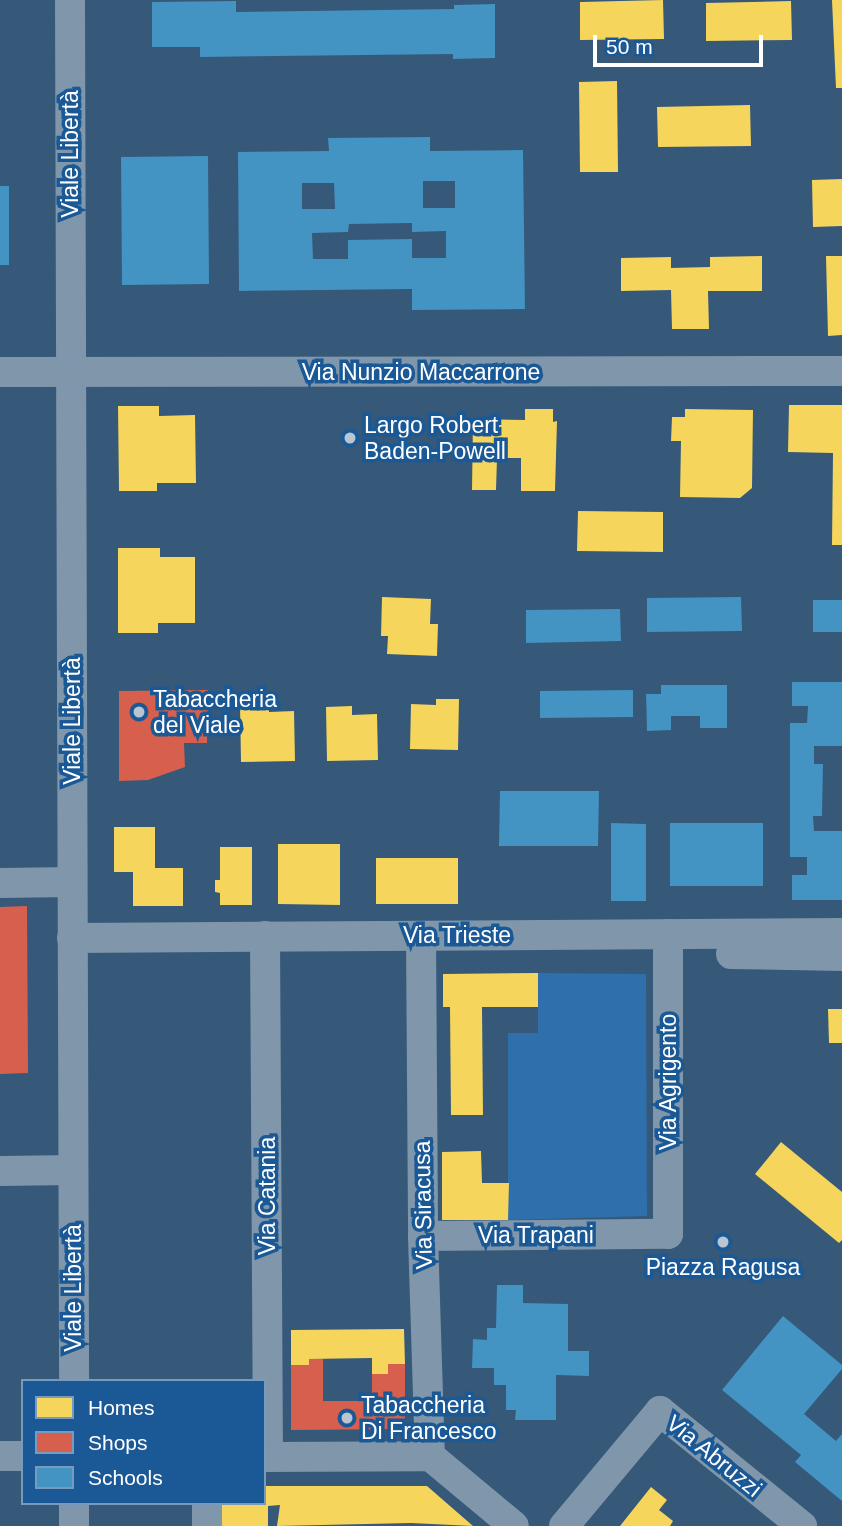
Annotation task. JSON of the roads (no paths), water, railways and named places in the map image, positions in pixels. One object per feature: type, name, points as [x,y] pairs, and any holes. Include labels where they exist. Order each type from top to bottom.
[{"type":"street","name":"Viale Libertà","points":[[70,0],[74,1379]]},
{"type":"street","name":"Via Nunzio Maccarrone","points":[[0,372],[842,371]]},
{"type":"street","points":[[0,883],[72,882]]},
{"type":"street","name":"Via Trieste","points":[[72,947],[668,943],[842,933]]},
{"type":"street","name":"Via Trieste","points":[[668,943],[842,956]]},
{"type":"street","name":"Via Agrigento","points":[[650,1234],[668,1234],[668,943]]},
{"type":"street","name":"Via Siracusa","points":[[421,945],[423,1236],[430,1456]]},
{"type":"street","name":"Via Catania","points":[[265,946],[266,1379]]},
{"type":"street","points":[[0,1171],[73,1170]]},
{"type":"street","name":"Via Trapani","points":[[423,1236],[650,1234]]},
{"type":"street","name":"Via Abruzzi","points":[[564,1526],[660,1411],[802,1526]]},
{"type":"street","points":[[0,1456],[21,1456]]},
{"type":"street","points":[[266,1457],[430,1456],[514,1526]]},
{"type":"street","points":[[74,1505],[74,1526]]},
{"type":"street","points":[[207,1505],[207,1526]]},
{"type":"place","name":"Largo Robert Baden-Powell","points":[[350,438]]},
{"type":"place","name":"Tabaccheria del Viale","points":[[139,712]]},
{"type":"place","name":"Piazza Ragusa","points":[[723,1242]]},
{"type":"place","name":"Tabaccheria Di Francesco","points":[[347,1418]]}]
